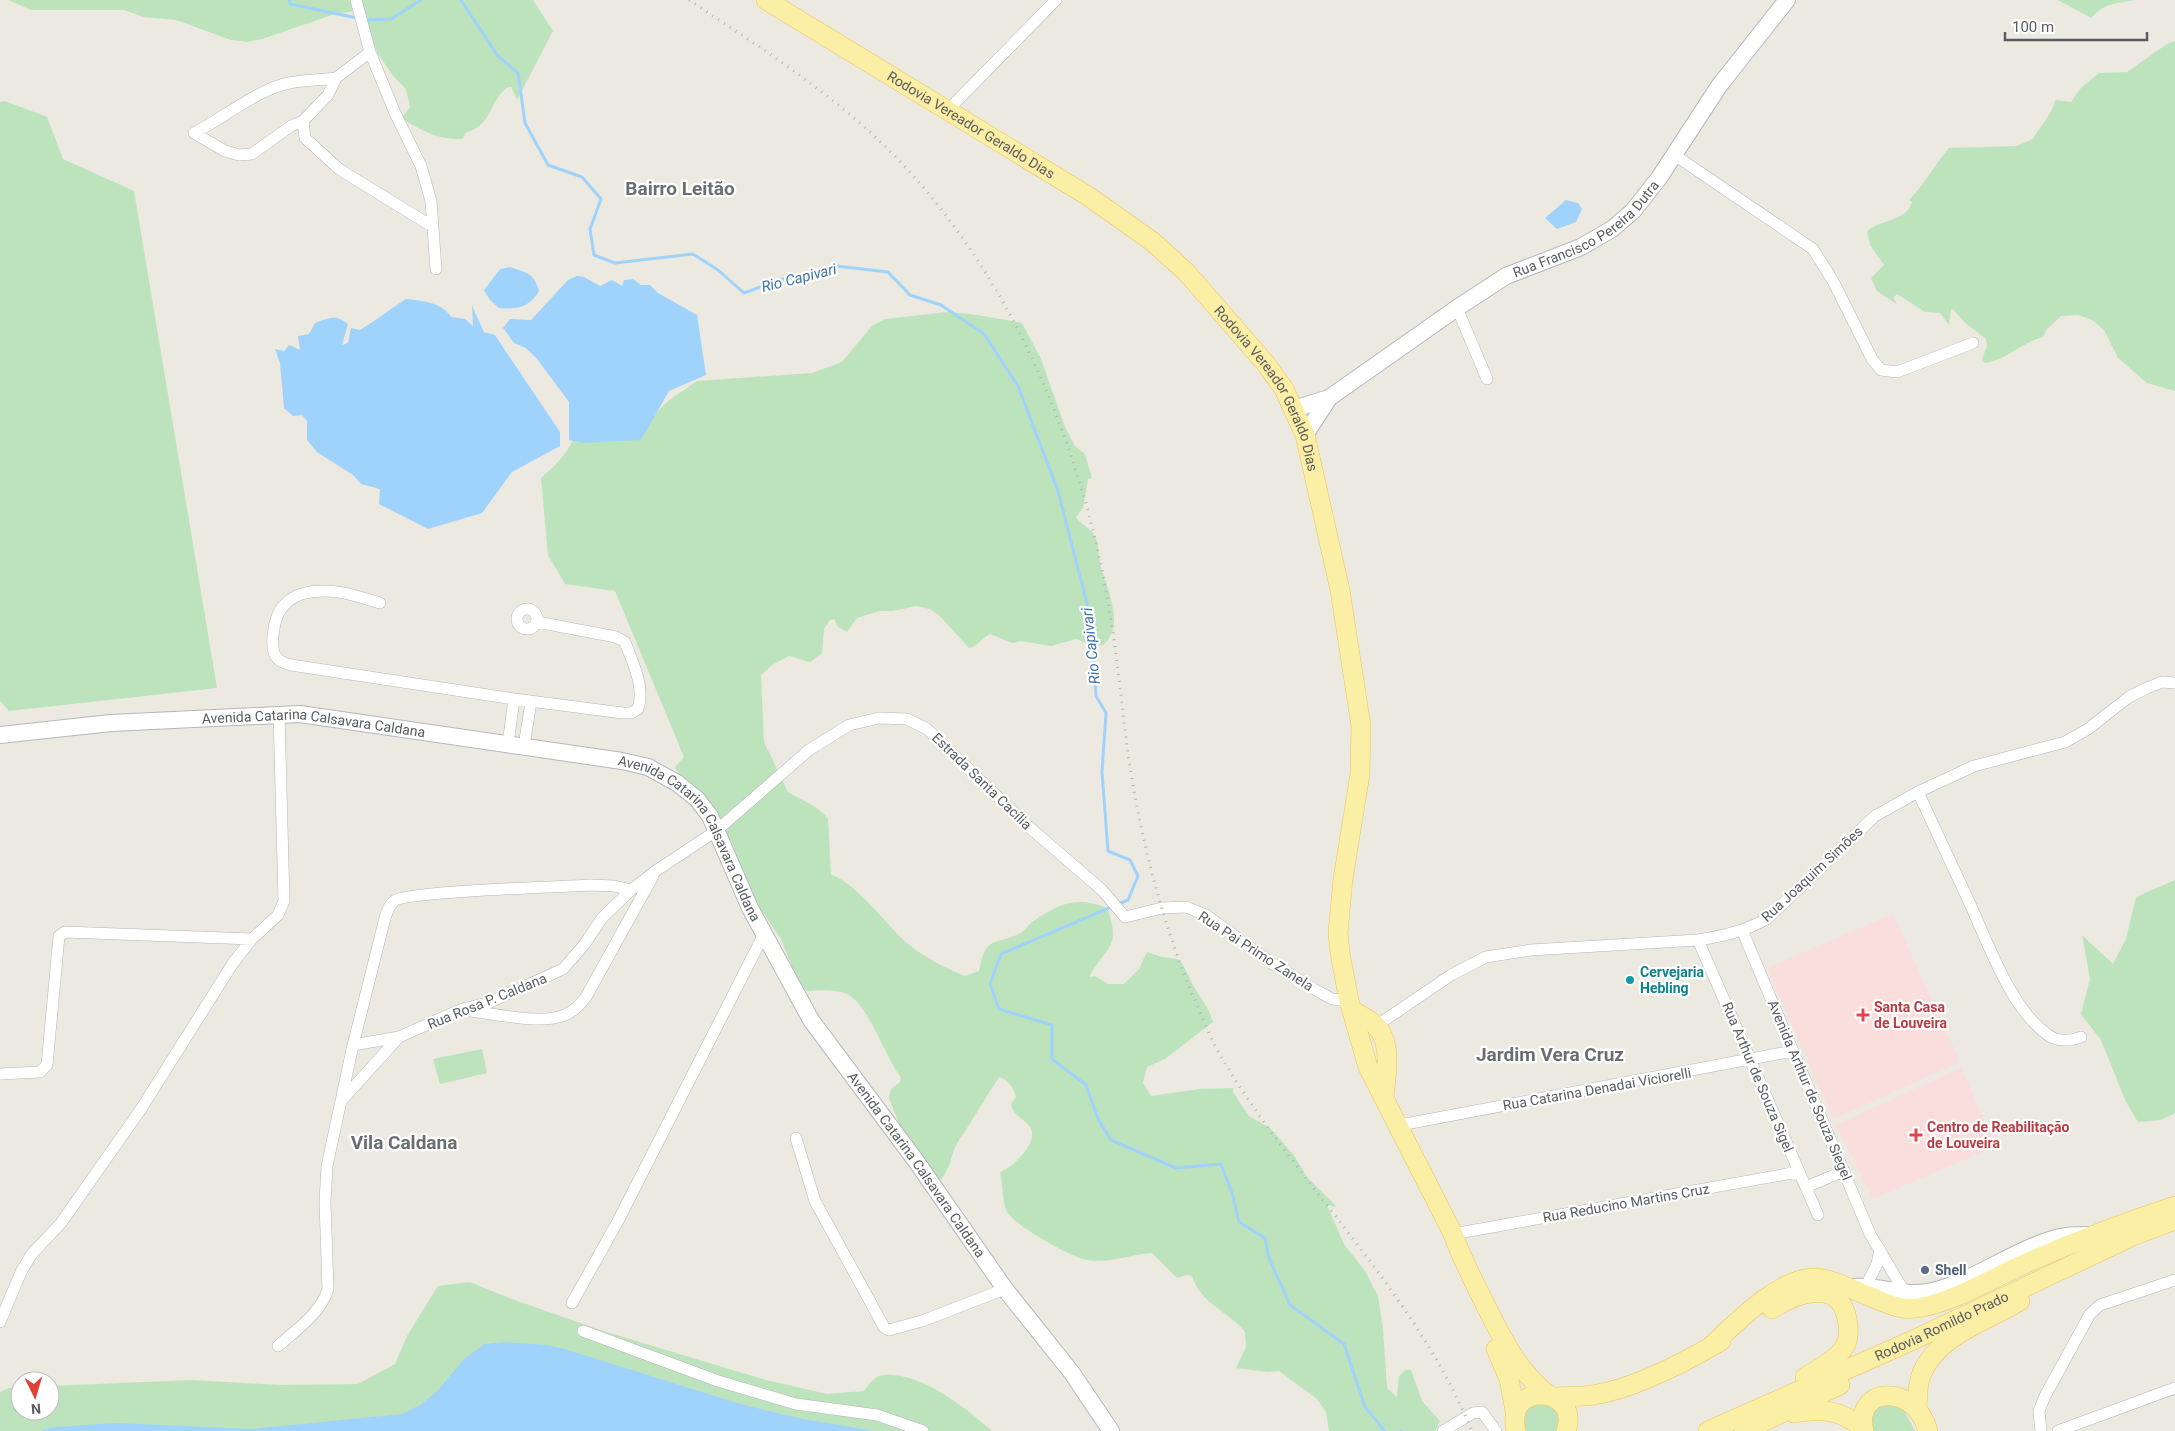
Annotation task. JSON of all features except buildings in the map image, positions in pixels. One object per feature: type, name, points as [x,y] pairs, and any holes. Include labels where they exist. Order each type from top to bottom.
[{"type":"main road","name":"Rodovia Vereador Geraldo Dias","points":[[766,0],[1088,196],[1165,252],[1187,273],[1266,364],[1284,389],[1304,436],[1340,590],[1361,726],[1360,774],[1343,879],[1338,933],[1350,1005],[1360,1039],[1378,1065],[1384,1097],[1400,1125],[1453,1234],[1463,1262],[1514,1360],[1530,1381],[1566,1409],[1567,1428]]},
{"type":"main road","points":[[1350,1005],[1376,1026],[1366,1032],[1360,1039]]},
{"type":"main road","name":"Rodovia Vereador Geraldo Dias","points":[[1376,1026],[1385,1042],[1378,1065]]},
{"type":"main road","points":[[1710,1347],[1738,1320],[1771,1295],[1798,1281],[1820,1279],[1894,1308],[1923,1307],[2092,1234],[2175,1206]]},
{"type":"main road","name":"Rodovia Romildo Prado","points":[[1744,1431],[1777,1408],[2126,1239],[2175,1220]]},
{"type":"main road","name":"Rodovia Romildo Prado","points":[[1708,1431],[1777,1408],[2040,1288],[2175,1231]]},
{"type":"main road","name":"Rodovia Vereador Geraldo Dias","points":[[1463,1262],[1469,1295],[1509,1379],[1516,1411],[1514,1421],[1516,1431]]},
{"type":"main road","points":[[1917,1407],[1921,1374],[1936,1350],[1949,1340],[2040,1288]]},
{"type":"main road","points":[[1516,1411],[1528,1397],[1537,1394],[1550,1396],[1593,1395],[1620,1387],[1686,1361],[1776,1306],[1802,1294],[1815,1292],[1828,1294],[1838,1300],[1846,1312],[1849,1333],[1844,1346],[1826,1364],[1783,1388],[1777,1408],[1844,1414],[1864,1429]]},
{"type":"main road","points":[[1567,1428],[1581,1411],[1620,1387]]},
{"type":"main road","points":[[1864,1429],[1862,1419],[1864,1409],[1880,1397],[1900,1396],[1909,1400],[1917,1407],[1928,1431]]},
{"type":"street","points":[[356,0],[370,52],[395,113],[421,166],[431,201],[436,269]]},
{"type":"street","points":[[946,111],[1056,0]]},
{"type":"street","name":"Rua Francisco Pereira Dutra","points":[[1294,409],[1328,398],[1506,276],[1581,247],[1612,229],[1633,211],[1658,178],[1719,86],[1787,0]]},
{"type":"street","points":[[336,78],[288,83],[240,104],[218,120],[194,133],[225,151],[239,155],[252,154],[291,126],[303,121],[328,95],[336,78],[370,52]]},
{"type":"street","points":[[303,121],[305,138],[339,169],[433,226]]},
{"type":"street","points":[[1673,154],[1813,249],[1833,281],[1872,359],[1881,370],[1897,372],[1973,343]]},
{"type":"street","points":[[1457,308],[1487,379]]},
{"type":"street","name":"Rua Francisco Pereira Dutra","points":[[1304,436],[1328,398]]},
{"type":"street","points":[[380,603],[352,595],[326,591],[300,594],[290,599],[278,613],[273,649],[276,657],[281,662],[291,665],[531,702],[631,713],[638,709],[641,698],[639,682],[625,642],[621,639],[537,622]]},
{"type":"street","name":"Rua Joaquim Simões","points":[[1376,1026],[1451,975],[1486,958],[1531,950],[1698,940],[1742,930],[1768,918],[1875,816],[1918,792],[1974,766],[2065,742],[2088,729],[2129,697],[2162,682],[2175,683]]},
{"type":"street","points":[[514,699],[516,745]]},
{"type":"street","points":[[516,745],[531,702]]},
{"type":"street","points":[[0,1322],[20,1272],[31,1255],[61,1223],[141,1109],[233,963],[252,939],[278,914],[284,901],[280,714]]},
{"type":"street","name":"Avenida Catarina Calsavara Caldana","points":[[0,735],[111,723],[280,714],[320,716],[622,761],[648,767],[677,783],[697,799],[710,816],[764,934],[811,1020],[916,1161],[1006,1289],[1072,1373],[1111,1431]]},
{"type":"street","name":"Estrada Santa Cacília","points":[[716,831],[809,750],[849,725],[879,718],[907,719],[928,728],[1029,827],[1102,890],[1120,913],[1129,917],[1162,908]]},
{"type":"street","points":[[1918,792],[1991,952],[2016,998],[2049,1036],[2072,1040],[2081,1037]]},
{"type":"street","name":"Rua Rosa P. Caldana","points":[[354,1044],[399,1037],[462,1010],[488,1004],[563,970],[584,945],[602,918],[631,890],[657,870],[716,831]]},
{"type":"street","points":[[462,1010],[550,1018],[564,1016],[576,1008],[586,998],[657,870]]},
{"type":"street","points":[[278,1346],[316,1310],[328,1289],[325,1202],[327,1166],[354,1044],[387,912],[394,901],[408,897],[446,893],[590,885],[614,886],[631,890]]},
{"type":"street","name":"Rua Pai Primo Zanela","points":[[1162,908],[1186,907],[1206,915],[1262,957],[1314,990],[1350,1005]]},
{"type":"street","name":"Avenida Arthur de Souza Siegel","points":[[1742,930],[1870,1234],[1905,1293]]},
{"type":"street","points":[[0,1074],[40,1072],[48,1065],[59,936],[65,932],[252,939]]},
{"type":"street","points":[[572,1303],[618,1221],[764,934]]},
{"type":"street","name":"Rua Arthur de Souza Sigel","points":[[1698,940],[1818,1215]]},
{"type":"street","points":[[341,1102],[399,1037]]},
{"type":"street","name":"Rua Catarina Denadai Viciorelli","points":[[1400,1125],[1750,1061],[1793,1051]]},
{"type":"street","points":[[796,1138],[815,1200],[884,1327],[890,1330],[922,1321],[1006,1289]]},
{"type":"street","points":[[1806,1187],[1844,1171]]},
{"type":"street","name":"Rua Reducino Martins Cruz","points":[[1453,1234],[1798,1172]]},
{"type":"street","points":[[1846,1288],[1866,1286],[1905,1293],[1933,1291],[2029,1248],[2062,1236],[2092,1234]]},
{"type":"street","points":[[1866,1286],[1877,1264],[1880,1250]]},
{"type":"street","points":[[2041,1431],[2039,1411],[2045,1396],[2090,1314],[2100,1305],[2175,1280]]},
{"type":"street","points":[[583,1331],[718,1381],[796,1404],[877,1415],[923,1431]]},
{"type":"street","points":[[2058,1431],[2175,1388]]},
{"type":"street","points":[[1443,1431],[1478,1412],[1486,1415],[1496,1431]]},
{"type":"shaded area","name":"Santa Casa de Louveira","points":[[1893,914],[1960,1062],[1833,1119],[1767,968]]},
{"type":"shaded area","name":"Centro de Reabilitação de Louveira","points":[[1961,1068],[1996,1146],[1873,1199],[1836,1125]]},
{"type":"green space","points":[[8,0],[533,0],[553,31],[517,100],[511,87],[506,88],[480,125],[465,133],[463,139],[455,139],[431,134],[402,118],[410,107],[406,89],[394,77],[378,54],[362,15],[355,11],[335,14],[262,39],[247,42],[231,40],[176,20],[144,17],[124,10],[31,10]]},
{"type":"green space","points":[[2058,0],[2135,0],[2106,6],[2091,18]]},
{"type":"green space","points":[[2175,41],[2175,391],[2147,383],[2118,358],[2104,330],[2092,320],[2078,315],[2061,316],[2047,329],[2043,337],[2035,339],[2000,358],[1985,363],[1982,359],[1987,346],[1986,339],[1964,322],[1953,309],[1951,310],[1949,325],[1940,313],[1925,312],[1897,294],[1893,298],[1898,305],[1877,291],[1871,278],[1884,265],[1870,245],[1867,231],[1905,213],[1912,202],[1909,200],[1949,148],[2017,146],[2033,139],[2049,115],[2055,100],[2071,102],[2080,89],[2099,73],[2127,72],[2167,44]]},
{"type":"green space","points":[[5,101],[47,117],[63,159],[134,191],[217,688],[9,711],[0,701],[0,102]]},
{"type":"green space","points":[[948,312],[1022,323],[1041,359],[1065,427],[1075,446],[1085,454],[1092,478],[1088,479],[1083,508],[1076,517],[1095,536],[1098,546],[1100,563],[1114,616],[1110,636],[1103,645],[1093,646],[1076,639],[1051,646],[1021,641],[1012,643],[990,634],[975,646],[969,648],[939,615],[930,609],[916,606],[893,611],[879,611],[857,618],[847,632],[838,627],[834,619],[830,620],[824,629],[822,653],[810,662],[789,656],[772,665],[761,675],[764,742],[788,792],[817,808],[828,818],[831,875],[840,879],[861,895],[908,944],[943,966],[965,976],[979,971],[985,951],[992,943],[1021,933],[1033,921],[1053,909],[1078,902],[1097,904],[1107,908],[1113,931],[1110,946],[1089,977],[1095,976],[1108,984],[1124,984],[1139,969],[1147,952],[1162,957],[1178,959],[1207,1007],[1213,1022],[1165,1059],[1147,1067],[1143,1083],[1151,1096],[1200,1089],[1233,1088],[1233,1092],[1249,1116],[1270,1128],[1293,1154],[1307,1177],[1337,1207],[1327,1205],[1344,1244],[1365,1271],[1378,1296],[1383,1329],[1387,1388],[1397,1397],[1399,1376],[1406,1370],[1411,1370],[1422,1401],[1440,1421],[1435,1431],[1329,1431],[1326,1412],[1317,1399],[1279,1371],[1267,1372],[1236,1368],[1246,1347],[1245,1332],[1202,1294],[1192,1276],[1187,1275],[1177,1278],[1152,1253],[1103,1261],[1079,1258],[1043,1240],[1010,1216],[1006,1210],[1000,1172],[1005,1170],[1023,1154],[1031,1140],[1032,1133],[1028,1124],[1014,1112],[1011,1104],[1016,1097],[1015,1093],[1010,1084],[1002,1078],[999,1077],[959,1140],[947,1170],[939,1182],[903,1134],[889,1098],[891,1089],[900,1082],[901,1078],[870,1021],[856,1001],[849,995],[829,990],[807,991],[799,984],[781,939],[749,892],[731,840],[691,796],[675,767],[684,757],[615,591],[565,584],[548,555],[541,478],[559,461],[568,449],[577,427],[652,417],[668,401],[697,381],[812,373],[842,362],[872,326],[885,319]]},
{"type":"green space","points":[[2175,880],[2175,1113],[2161,1120],[2138,1122],[2126,1102],[2101,1040],[2081,1014],[2090,979],[2082,935],[2113,964],[2126,939],[2136,897]]},
{"type":"green space","points":[[482,1049],[487,1073],[440,1084],[433,1059]]},
{"type":"green space","points":[[470,1282],[600,1330],[766,1380],[827,1394],[864,1391],[872,1380],[881,1375],[913,1379],[928,1385],[956,1402],[992,1431],[0,1431],[0,1392],[9,1388],[10,1421],[60,1421],[60,1386],[192,1380],[280,1385],[358,1384],[395,1364],[407,1336],[438,1286]]},
{"type":"green space","points":[[1540,1401],[1559,1411],[1559,1431],[1523,1431],[1522,1412]]},
{"type":"green space","points":[[1887,1403],[1902,1407],[1915,1431],[1868,1431],[1873,1409]]},
{"type":"water","points":[[1566,200],[1578,203],[1582,209],[1576,222],[1557,229],[1545,218]]},
{"type":"water","points":[[510,267],[529,274],[535,280],[539,291],[527,304],[517,308],[499,308],[490,300],[484,290],[500,269]]},
{"type":"water","points":[[577,276],[584,277],[600,286],[612,280],[622,286],[624,280],[633,279],[641,285],[650,285],[658,293],[697,315],[706,375],[669,391],[641,440],[584,443],[569,440],[569,402],[537,359],[526,348],[514,343],[503,328],[510,319],[531,320],[568,280]]},
{"type":"water","points":[[406,299],[437,305],[451,317],[465,319],[473,326],[472,306],[484,332],[495,335],[560,432],[560,446],[512,472],[482,513],[428,529],[379,504],[380,489],[361,484],[353,475],[317,452],[307,440],[307,421],[302,415],[293,416],[284,408],[280,363],[275,349],[284,351],[289,345],[300,350],[298,336],[309,334],[315,323],[332,318],[339,319],[348,324],[342,345],[348,343],[351,328],[360,330]]},
{"type":"water","points":[[505,1342],[547,1345],[568,1350],[737,1403],[798,1418],[874,1431],[40,1431],[54,1427],[116,1423],[252,1429],[402,1414],[420,1405],[437,1391],[465,1358],[485,1344]]},
{"type":"waterway","name":"Rio Capivari","points":[[289,0],[290,4],[357,18]]},
{"type":"waterway","name":"Rio Capivari","points":[[365,20],[391,19],[421,0]]},
{"type":"waterway","name":"Rio Capivari","points":[[461,0],[497,55],[518,73],[525,123],[548,165],[582,177],[601,199],[590,229],[594,255],[615,263],[693,254],[718,270],[744,293],[779,280],[836,266],[888,272],[910,295],[941,305],[984,334],[1018,386],[1058,491],[1091,619],[1096,696],[1106,713],[1102,772],[1108,851],[1130,860],[1138,876],[1128,900],[1001,954],[990,984],[999,1009],[1052,1025],[1052,1059],[1086,1085],[1098,1119],[1111,1140],[1176,1168],[1221,1164],[1233,1196],[1239,1222],[1265,1238],[1269,1258],[1290,1305],[1344,1344],[1365,1407],[1385,1431]]},
{"type":"railway","points":[[689,0],[798,74],[861,124],[911,173],[955,228],[994,287],[1028,350],[1057,416],[1080,483],[1098,551],[1111,620],[1128,754],[1145,844],[1170,934],[1191,991],[1218,1052],[1253,1107],[1388,1286],[1448,1380],[1472,1431]]},
{"type":"place","name":"Cervejaria Hebling","points":[[1630,980]]},
{"type":"place","name":"Santa Casa de Louveira","points":[[1863,1015]]},
{"type":"place","name":"Centro de Reabilitação de Louveira","points":[[1916,1135]]},
{"type":"place","name":"Shell","points":[[1925,1270]]},
{"type":"district","name":"Bairro Leitão","points":[[680,188]]},
{"type":"district","name":"Jardim Vera Cruz","points":[[1550,1054]]},
{"type":"district","name":"Vila Caldana","points":[[404,1142]]}]
